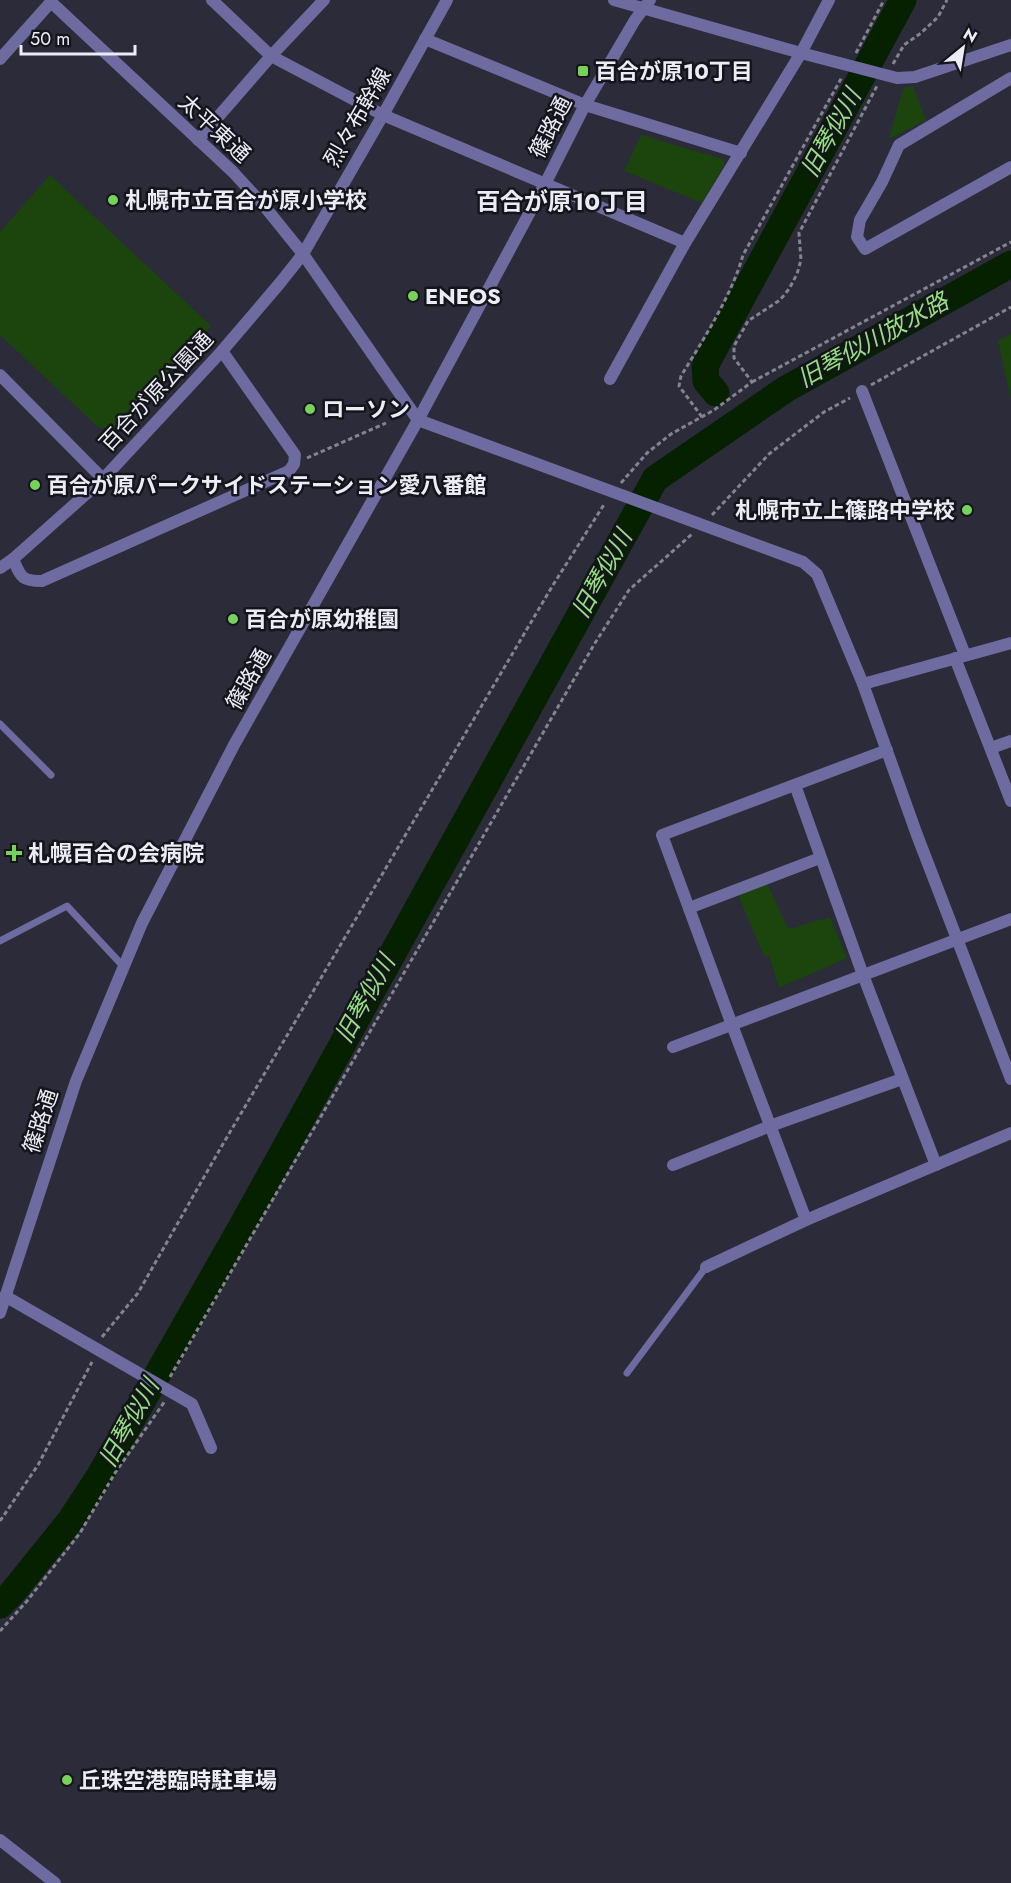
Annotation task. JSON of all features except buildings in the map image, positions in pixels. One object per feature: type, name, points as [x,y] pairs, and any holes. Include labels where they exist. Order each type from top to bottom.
[{"type":"street","points":[[212,0],[271,56],[383,116],[685,243]]},
{"type":"street","points":[[198,140],[271,56],[324,0]]},
{"type":"street","name":"烈々布幹線","points":[[303,254],[447,0]]},
{"type":"street","points":[[614,0],[647,4],[801,53],[897,78],[915,77],[1010,48]]},
{"type":"street","points":[[610,379],[685,243],[801,53],[829,0]]},
{"type":"street","name":"太平東通","points":[[0,59],[51,1],[233,172],[265,207],[303,254],[418,420]]},
{"type":"street","name":"篠路通","points":[[0,1313],[76,1081],[142,923],[234,745],[418,420],[585,105],[647,4]]},
{"type":"street","points":[[425,39],[585,105],[741,153]]},
{"type":"street","points":[[1011,78],[899,145],[882,182],[860,220],[857,237],[866,249],[1011,167]]},
{"type":"street","name":"百合が原公園通","points":[[0,568],[103,479],[222,351],[303,254]]},
{"type":"street","points":[[13,559],[21,577],[28,581],[42,581],[289,471],[294,464],[295,455],[222,351]]},
{"type":"street","points":[[0,375],[103,479]]},
{"type":"street","points":[[862,391],[1011,801]]},
{"type":"street","points":[[418,420],[622,489],[691,520],[803,562],[817,574],[863,684],[1011,1079]]},
{"type":"street","points":[[863,684],[1011,643]]},
{"type":"street","points":[[990,748],[1011,741]]},
{"type":"street","points":[[806,1221],[662,836],[886,750]]},
{"type":"street","points":[[795,784],[862,975],[936,1165]]},
{"type":"street","points":[[689,909],[820,858]]},
{"type":"street","points":[[673,1047],[1011,919]]},
{"type":"street","points":[[673,1165],[771,1126],[902,1079]]},
{"type":"street","points":[[706,1267],[806,1221],[1011,1133]]},
{"type":"street","points":[[5,1296],[192,1404],[211,1448]]},
{"type":"street","points":[[0,1840],[55,1883]]},
{"type":"lane","points":[[0,724],[51,775]]},
{"type":"lane","points":[[0,941],[67,906],[123,966]]},
{"type":"lane","points":[[627,1373],[706,1267]]},
{"type":"path","points":[[702,417],[679,386],[681,376],[729,289],[743,255],[852,67],[884,0]]},
{"type":"path","points":[[752,382],[734,358],[734,346],[748,321],[780,300],[789,289],[801,260],[799,233],[878,85],[881,75],[904,45],[938,17],[947,0]]},
{"type":"path","points":[[622,489],[647,453],[671,434],[714,410],[752,382],[1011,242]]},
{"type":"path","points":[[294,464],[386,423]]},
{"type":"path","points":[[0,1521],[38,1465],[91,1365],[99,1341],[138,1293],[220,1149],[553,585],[606,502]]},
{"type":"path","points":[[0,1630],[27,1602],[80,1533],[115,1473],[165,1402],[165,1388],[170,1377],[595,643],[629,591],[692,534]]},
{"type":"green space","points":[[913,86],[926,120],[889,139],[903,89]]},
{"type":"green space","points":[[641,135],[723,159],[725,164],[702,203],[624,171]]},
{"type":"green space","points":[[50,175],[211,326],[119,428],[99,428],[0,335],[0,232]]},
{"type":"green space","points":[[1011,334],[1011,400],[998,341]]},
{"type":"green space","points":[[767,883],[788,929],[830,917],[847,958],[779,988],[769,956],[764,956],[738,895]]},
{"type":"waterway","name":"旧琴似川","points":[[716,393],[706,381],[705,366],[903,0]]},
{"type":"waterway","name":"旧琴似川","points":[[0,1605],[70,1521],[99,1477],[242,1226],[655,479],[786,389],[1011,264]]},
{"type":"place","name":"百合が原10丁目","points":[[583,71]]},
{"type":"place","name":"札幌市立百合が原小学校","points":[[113,200]]},
{"type":"place","name":"ENEOS","points":[[413,296]]},
{"type":"place","name":"ローソン","points":[[310,409]]},
{"type":"place","name":"百合が原パークサイドステーション愛八番館","points":[[35,485]]},
{"type":"place","name":"札幌市立上篠路中学校","points":[[967,510]]},
{"type":"place","name":"百合が原幼稚園","points":[[233,619]]},
{"type":"place","name":"札幌百合の会病院","points":[[14,853]]},
{"type":"place","name":"丘珠空港臨時駐車場","points":[[67,1780]]},
{"type":"district","name":"百合が原10丁目","points":[[562,202]]},
{"type":"water label","name":"旧琴似川放水路","points":[[873,340]]}]
